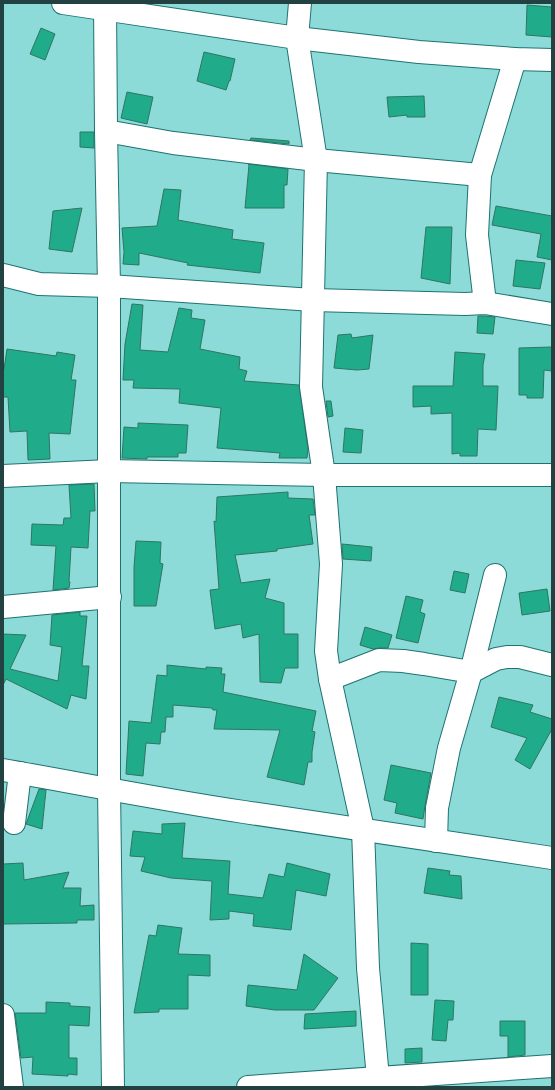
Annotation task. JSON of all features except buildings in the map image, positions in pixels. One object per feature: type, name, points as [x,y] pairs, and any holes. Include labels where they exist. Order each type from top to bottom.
[{"type":"street","points":[[64,3],[105,6],[297,38],[419,52],[515,59],[551,56]]},
{"type":"street","points":[[300,3],[297,38],[316,160],[311,387],[324,475],[331,564],[326,650],[330,679],[363,829],[368,968],[378,1082]]},
{"type":"street","points":[[105,6],[109,286],[109,789],[113,1087]]},
{"type":"street","points":[[485,303],[477,235],[480,175],[515,59]]},
{"type":"street","points":[[106,131],[173,143],[316,160],[480,175]]},
{"type":"street","points":[[3,275],[39,284],[109,286],[313,300],[465,304],[485,303],[552,314]]},
{"type":"street","points":[[3,476],[109,470],[324,475],[552,475]]},
{"type":"street","points":[[436,841],[436,808],[449,748],[471,672],[495,575]]},
{"type":"street","points":[[3,606],[110,597]]},
{"type":"street","points":[[330,679],[379,660],[403,661],[471,672],[496,659],[507,657],[520,657],[552,665]]},
{"type":"street","points":[[14,823],[12,771],[245,812],[436,841],[550,853]]},
{"type":"street","points":[[3,1015],[12,1087]]},
{"type":"street","points":[[248,1087],[378,1082],[552,1066]]}]
